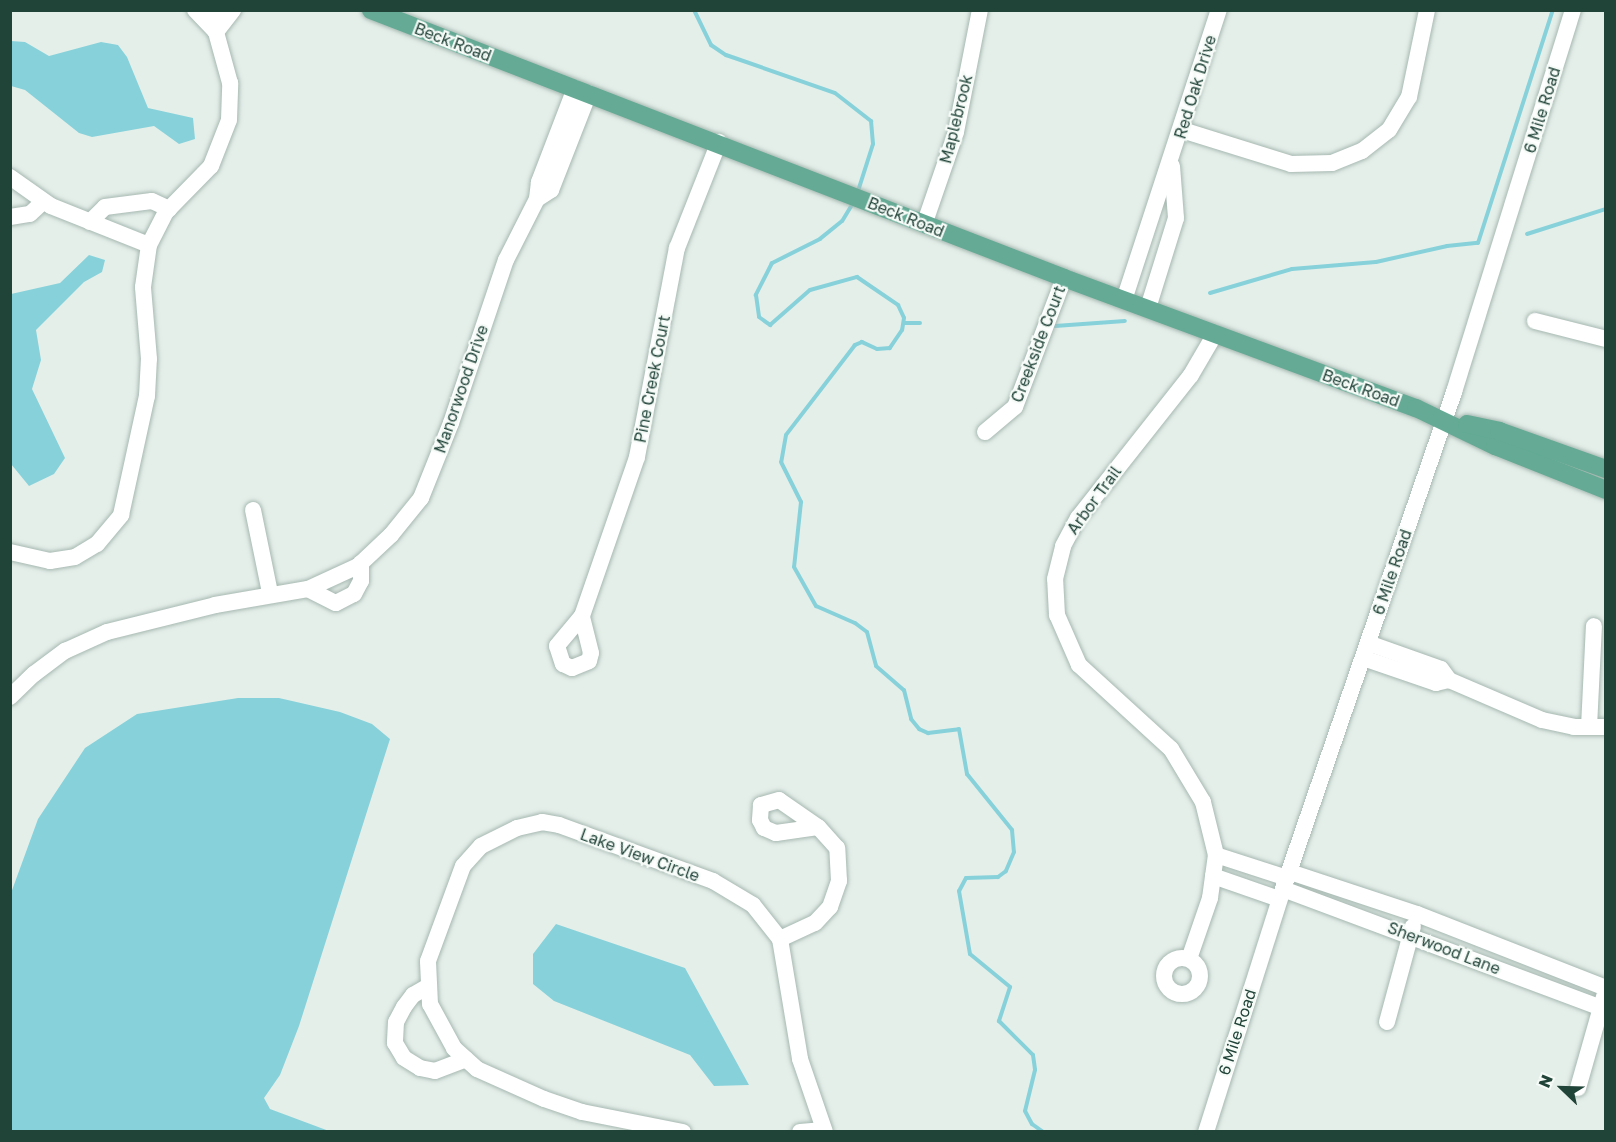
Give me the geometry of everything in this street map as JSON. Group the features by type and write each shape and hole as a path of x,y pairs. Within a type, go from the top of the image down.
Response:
{"main road":[{"name":"Beck Road","path":"371,10 719,142 924,225 1443,419 1495,446 1605,490"},
{"name":"Beck Road","path":"1443,419 1499,431 1605,469"}],"street":[{"path":"195,10 216,32"},
{"path":"10,552 50,561 75,557 97,544 121,515 147,396 149,359 143,281 149,245 169,209 211,166 227,128 230,83 216,32 215,10"},
{"path":"216,32 233,10"},
{"name":"Maplebrook","path":"924,225 956,132 980,10"},
{"name":"Red Oak Drive","path":"1124,300 1172,163 1219,10"},
{"path":"1182,130 1291,164 1321,165 1355,154 1389,130 1402,111 1427,10"},
{"name":"6 Mile Road","path":"1206,1131 1285,884 1443,419 1573,10"},
{"name":"Manorwood Drive","path":"10,697 34,674 65,651 107,632 270,593 308,589 361,563 391,535 421,498 451,423 506,260 537,199 551,190 582,90"},
{"name":"Pine Creek Court","path":"582,616 637,457 677,248 719,142"},
{"name":"Red Oak Drive","path":"1148,308 1176,218 1172,163"},
{"path":"10,177 43,202 149,245"},
{"path":"90,222 105,207 152,201 169,209"},
{"path":"10,217 30,214 43,202"},
{"name":"Creekside Court","path":"984,432 1015,407 1064,278"},
{"path":"1535,321 1605,339"},
{"name":"Arbor Trail","path":"1189,959 1213,876 1216,855 1203,802 1181,761 1157,734 1079,665 1062,634 1055,599 1058,564 1069,534 1191,375 1215,334"},
{"path":"253,510 270,593"},
{"path":"308,589 336,603 354,594 361,581 361,563"},
{"path":"1365,650 1436,683 1449,680 1542,720 1597,727 1593,626"},
{"name":"Lake View Circle","path":"466,1059 439,1027 428,987 428,961 463,866 481,846 496,837 542,822 712,881 753,905 780,939 800,1059 824,1131"},
{"path":"780,939 815,923 836,895 837,848 818,827"},
{"path":"1216,855 1285,884"},
{"path":"1213,876 1285,884"},
{"name":"Sherwood Lane","path":"1285,884 1417,914 1605,988"},
{"name":"Sherwood Lane","path":"1285,884 1410,934 1604,1004"},
{"path":"1387,1022 1417,914"},
{"path":"428,987 413,995 396,1022 395,1043 404,1058 420,1068 435,1071 466,1059 507,1084 582,1112 682,1131"},
{"path":"1578,1088 1604,1004"},
{"path":"800,1131 824,1131"}],"water":[{"path":"11,41 25,42 49,56 101,42 118,45 127,57 148,108 193,118 195,139 179,144 154,126 92,137 79,133 25,90 11,86"},
{"path":"89,255 105,260 102,272 84,282 36,330 41,360 32,389 65,458 54,474 29,486 11,464 11,294 60,283"},
{"path":"238,698 279,698 340,712 372,724 390,739 299,1026 280,1075 264,1098 270,1109 329,1131 11,1131 11,893 38,819 85,748 137,714"},
{"path":"556,924 685,968 749,1085 714,1086 690,1055 554,1001 533,984 533,954"}],"waterway":[{"path":"694,10 711,45 726,55 835,93 871,121 873,144 857,194"},
{"path":"1210,293 1292,269 1376,262 1447,246 1478,243 1553,10"},
{"path":"853,203 842,221 820,239 772,263 756,295 759,317 770,325 810,290 857,277 898,305 904,318 902,330 890,348 877,349 862,342 855,345 786,435 781,462 801,502 794,567 816,606 855,623 867,632 876,666 904,690 911,719 919,729 928,733 959,729 967,774 1012,830 1014,852 1006,871 998,877 966,878 959,891 970,954 1010,987 999,1021 1033,1055 1035,1070 1025,1111 1032,1124 1043,1132"},
{"path":"1527,234 1606,209"},
{"path":"1055,326 1125,321"},
{"path":"904,323 920,323"}]}
